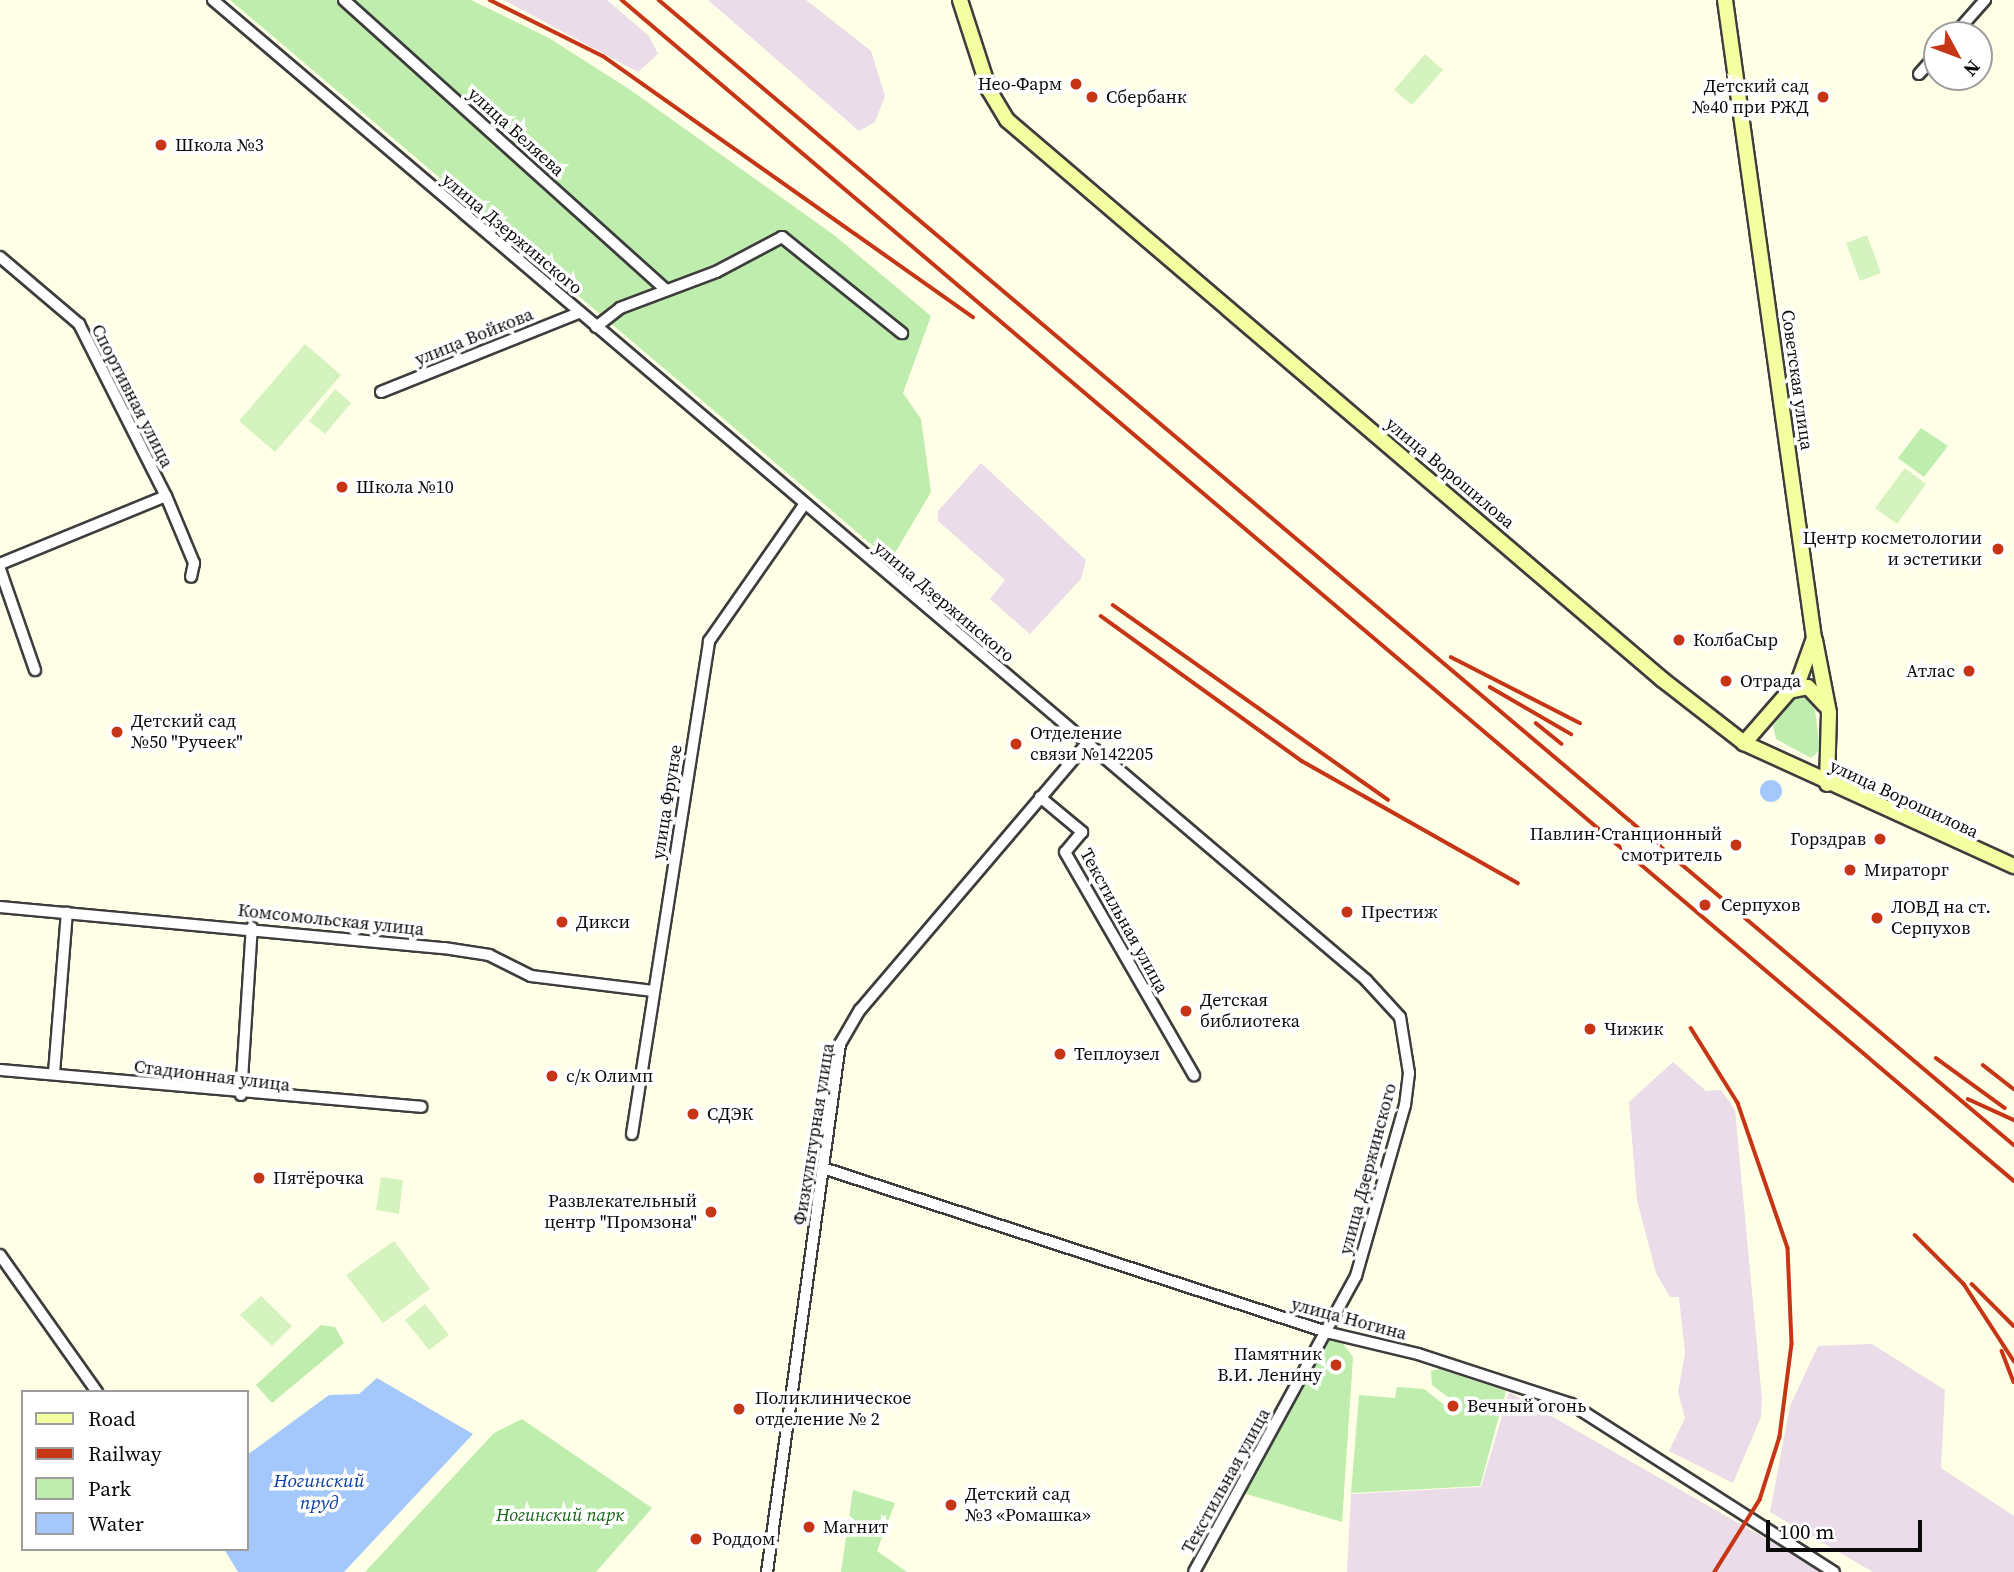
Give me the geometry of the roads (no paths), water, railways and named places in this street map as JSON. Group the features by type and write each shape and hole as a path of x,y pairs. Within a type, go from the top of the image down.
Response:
{"main road":[{"name":"улица Ворошилова","path":"960,0 989,90 1007,120 1744,743 1827,784 2014,866"},
{"name":"Советская улица","path":"1725,0 1814,638 1804,671 1744,743"},
{"path":"1814,638 1829,713 1827,784"},
{"path":"1787,692 1816,690 1829,713"}],"street":[{"name":"улица Дзержинского","path":"213,0 1366,980 1400,1017 1409,1073 1405,1104 1356,1276 1329,1333"},
{"name":"улица Беляева","path":"344,0 665,289"},
{"path":"1966,21 1984,0"},
{"path":"1919,75 1923,70"},
{"path":"596,327 620,308 787,237 902,333"},
{"name":"Спортивная улица","path":"0,257 79,324 166,496 194,562 191,577"},
{"name":"улица Войкова","path":"381,392 579,313"},
{"path":"35,670 0,567 166,496"},
{"name":"улица Фрунзе","path":"632,1134 709,642 804,505"},
{"name":"Физкультурная улица","path":"767,1572 840,1044 860,1010 1087,743"},
{"name":"Текстильная улица","path":"1040,797 1082,832 1065,852 1194,1075"},
{"name":"Комсомольская улица","path":"0,907 252,926 489,955 531,976 653,990"},
{"path":"54,1073 67,913"},
{"path":"241,1095 252,926"},
{"name":"Стадионная улица","path":"0,1070 54,1073 241,1095 421,1107"},
{"name":"улица Ногина","path":"823,1168 1329,1333 1418,1354 1571,1404 1833,1572"},
{"path":"0,1255 96,1390"},
{"name":"Текстильная улица","path":"1194,1572 1329,1333"}],"water":[{"path":"1771,780 1779,783 1782,791 1779,799 1771,802 1763,799 1760,791 1763,783"},
{"name":"Ногинский пруд","path":"377,1378 473,1434 344,1572 238,1572 225,1551 248,1551 248,1454 329,1395 359,1394"}],"railway":[{"path":"490,0 603,56 973,317"},
{"path":"622,0 2014,1181"},
{"path":"659,0 2014,1145"},
{"path":"1113,605 1388,800"},
{"path":"1101,616 1302,761 1518,883"},
{"path":"1451,657 1580,723"},
{"path":"1490,687 1571,734"},
{"path":"1536,723 1562,744"},
{"path":"1691,1028 1738,1103 1788,1248 1792,1344 1780,1437 1760,1500 1715,1572"},
{"path":"1936,1058 2005,1108"},
{"path":"1983,1065 2014,1089"},
{"path":"1968,1099 2014,1120"},
{"path":"1915,1235 1964,1284 2014,1361"},
{"path":"1972,1284 2014,1326"},
{"path":"2002,1351 2014,1382"}],"place":[{"name":"Нео-Фарм","path":"1076,84"},
{"name":"Сбербанк","path":"1092,97"},
{"name":"Детский сад №40 при РЖД","path":"1823,97"},
{"name":"Школа №3","path":"161,145"},
{"name":"Школа №10","path":"342,487"},
{"name":"Центр косметологии и эстетики","path":"1998,549"},
{"name":"КолбаСыр","path":"1679,640"},
{"name":"Атлас","path":"1969,671"},
{"name":"Отрада","path":"1726,681"},
{"name":"Детский сад №50 \"Ручеек\"","path":"117,732"},
{"name":"Отделение связи №142205","path":"1016,744"},
{"name":"Горздрав","path":"1880,839"},
{"name":"Павлин-Станционный смотритель","path":"1736,845"},
{"name":"Мираторг","path":"1850,870"},
{"name":"Серпухов","path":"1705,905"},
{"name":"Престиж","path":"1347,912"},
{"name":"ЛОВД на ст. Серпухов","path":"1877,918"},
{"name":"Дикси","path":"562,922"},
{"name":"Детская библиотека","path":"1186,1011"},
{"name":"Чижик","path":"1590,1029"},
{"name":"Теплоузел","path":"1060,1054"},
{"name":"с/к Олимп","path":"552,1076"},
{"name":"СДЭК","path":"693,1114"},
{"name":"Пятёрочка","path":"259,1178"},
{"name":"Развлекательный центр \"Промзона\"","path":"711,1212"},
{"name":"Памятник В.И. Ленину","path":"1336,1365"},
{"name":"Вечный огонь","path":"1453,1406"},
{"name":"Поликлиническое отделение № 2","path":"739,1409"},
{"name":"Детский сад №3 «Ромашка»","path":"951,1505"},
{"name":"Магнит","path":"809,1527"},
{"name":"Роддом","path":"696,1539"}],"park label":[{"name":"Ногинский парк","path":"560,1515"}]}
